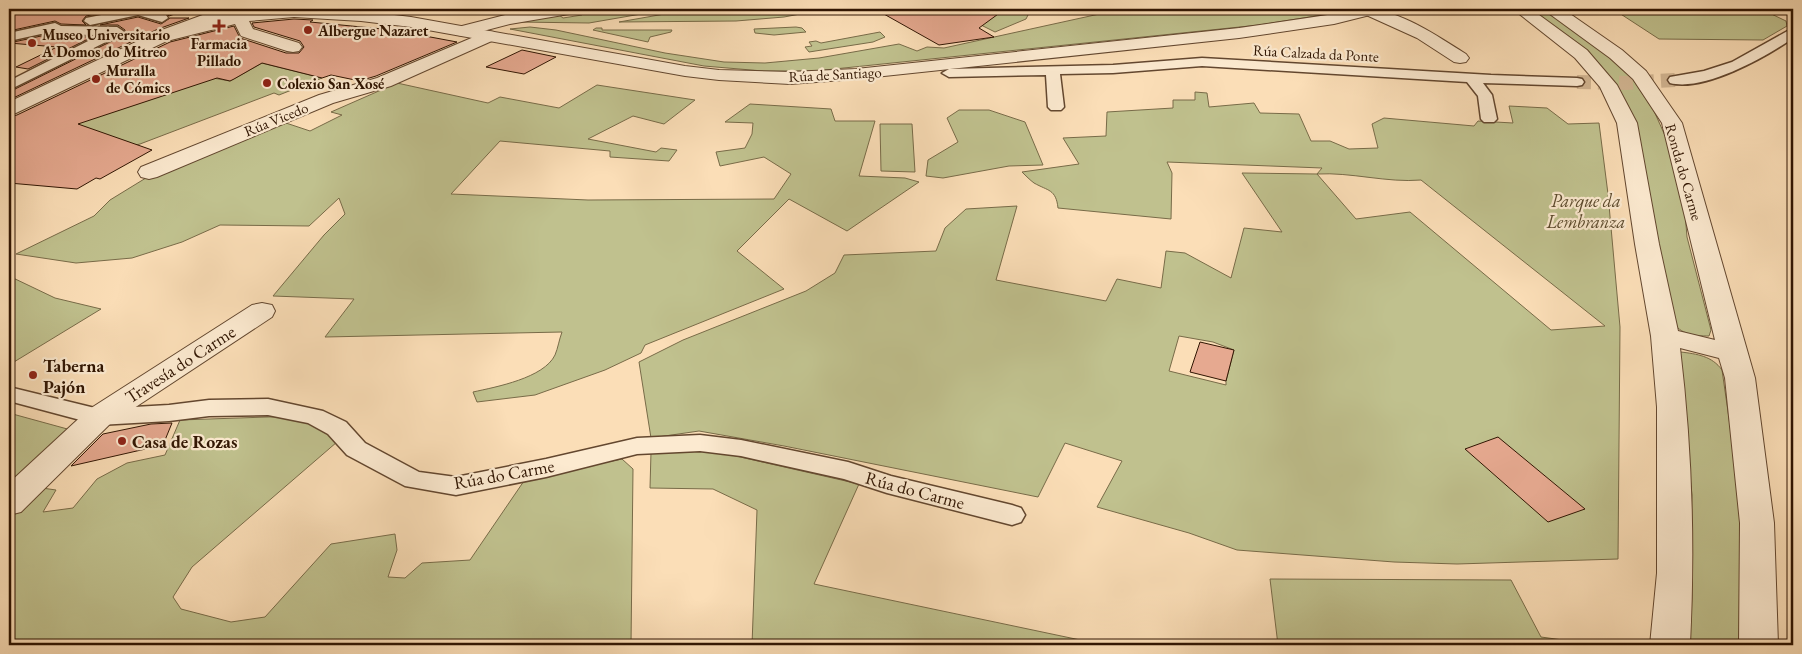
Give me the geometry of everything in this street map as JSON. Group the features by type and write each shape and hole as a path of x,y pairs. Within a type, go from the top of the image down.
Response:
{"street":[{"name":"Rúa de Santiago","path":"275,9 386,18 686,71 753,77 822,77 1024,57 1272,29 1334,19 1373,10"},
{"path":"462,32 503,20 569,9"},
{"path":"1520,9 1581,54 1608,85 1623,114 1633,153 1647,244 1665,336 1672,407 1675,573 1670,645"},
{"name":"Ronda do Carme","path":"1553,9 1616,54 1640,75 1672,122 1740,378 1757,523 1759,645"},
{"path":"11,38 41,30 143,10 187,26"},
{"name":"Rúa de Santiago","path":"157,39 236,13 296,10"},
{"path":"1373,10 1415,30 1460,58"},
{"path":"9,109 187,26 236,13 247,32 293,47"},
{"path":"9,86 117,31 41,30"},
{"path":"1674,80 1712,74 1737,65 1793,32"},
{"name":"Rúa Vicedo","path":"149,172 326,99 384,82 488,36"},
{"name":"Rúa Calzada da Ponte","path":"1024,57 1036,64 1053,69"},
{"name":"Rúa Calzada da Ponte","path":"948,73 1113,69 1202,62 1471,78 1577,82"},
{"path":"1053,69 1056,107"},
{"path":"1471,78 1485,96 1489,119"},
{"name":"Travesía do Carme","path":"9,503 98,417 262,311"},
{"path":"1665,336 1732,353"},
{"name":"Rúa do Carme","path":"9,394 98,417 169,413 209,408 268,407 315,417 337,428 356,449 414,480 456,486 546,468 637,446 700,444 733,447 848,471 887,484 1012,515"}],"green space":[{"path":"594,9 670,9 589,23 518,22 559,15 563,18 582,15 580,11"},
{"path":"693,9 827,9 784,17 736,21 619,22"},
{"path":"1012,9 1028,15 1026,19 995,32 965,17"},
{"path":"1108,9 1332,9 1341,12 1259,25 815,71 763,71 704,66 510,29 530,27 556,30 665,53 724,62 765,63 819,58 899,44 917,51 927,47 944,48 1113,11"},
{"path":"1526,9 1545,9 1597,45 1630,75 1654,111 1667,140 1684,201 1687,237 1711,330 1709,336 1688,334 1679,329 1672,321 1642,159 1588,55"},
{"path":"1613,9 1761,9 1786,21 1787,26 1763,40 1659,39"},
{"path":"602,28 602,30 672,30 671,32 650,37 648,42 593,30"},
{"path":"802,28 806,32 774,35 755,33 754,29"},
{"path":"880,32 885,37 873,42 809,52 805,47 812,46 809,42 816,41 821,43"},
{"path":"262,63 322,78 279,95 274,93 140,144 111,151 9,148 9,145 48,125 207,77 230,81"},
{"path":"397,83 488,103 500,97 559,108 597,85 695,100 664,124 633,116 588,139 656,152 661,148 677,150 669,161 610,157 610,151 500,141 451,194 588,200 774,199 791,174 764,157 720,166 716,152 745,148 752,134 753,123 725,122 750,104 831,109 835,121 875,121 859,176 905,178 919,182 847,231 789,199 737,251 784,289 645,345 641,353 605,370 535,395 477,402 473,392 518,380 541,370 555,355 562,332 325,337 354,299 273,296 324,235 345,214 339,198 309,226 220,225 182,242 132,258 76,263 16,254 94,216 110,200 154,173 280,121 310,131 342,115 331,112"},
{"name":"Parque da Lembranza","path":"1195,92 1207,93 1209,107 1254,103 1260,113 1299,114 1311,141 1330,141 1349,149 1378,148 1372,124 1384,118 1474,126 1478,121 1513,123 1509,106 1547,108 1568,124 1599,123 1608,194 1620,327 1618,559 1457,564 1394,562 1237,550 1189,533 1097,507 1122,461 1065,443 1038,497 784,446 699,431 651,438 639,362 683,340 806,291 835,273 844,255 936,251 945,228 966,209 1017,206 996,280 1106,301 1117,279 1161,288 1166,251 1185,253 1231,278 1244,228 1282,232 1242,173 1317,174 1322,168 1167,162 1172,173 1171,219 1058,208 1053,194 1034,183 1022,172 1079,164 1063,138 1106,136 1107,112 1173,108 1173,100 1195,100","holes":["1317,174 1408,181 1421,180 1605,326 1551,330 1410,212 1356,219","1179,336 1213,342 1234,350 1226,385 1169,371"]},
{"path":"959,110 989,110 1025,122 1043,165 1009,166 943,178 926,176 928,160 958,142 947,118"},
{"path":"880,124 912,124 915,172 881,171"},
{"path":"9,276 55,298 101,309 9,365"},
{"path":"1681,352 1709,359 1722,370 1735,460 1745,578 1743,645 1687,645 1692,495 1677,358"},
{"path":"9,413 71,430 75,439 9,496"},
{"path":"297,416 326,430 337,442 192,567 173,597 181,609 231,622 265,617 331,544 395,534 397,550 388,577 405,578 422,563 470,560 526,478 622,459 633,469 631,645 9,645 9,511 35,487 56,490 43,512 73,508 97,479 127,463 165,455 180,420"},
{"path":"714,451 859,484 814,584 1104,645 752,645 757,510 713,489 650,488 651,452"},
{"path":"1270,579 1511,580 1541,637 1599,645 1278,645"}],"building":[{"path":"9,9 123,9 86,16 82,21 86,25 61,24 55,21 9,31"},
{"path":"154,9 182,9 183,11 169,16"},
{"path":"875,9 1005,9 979,28 994,37 939,45"},
{"path":"138,17 161,24 170,18 189,18 158,29 9,100 9,92 124,35 125,30 118,25 100,25"},
{"path":"294,19 393,30 457,42 376,76 356,82 355,80 331,75 322,78 262,63 230,81 217,78 78,124 152,150 100,179 96,178 77,189 9,183 9,117 17,115 170,42 234,26 240,38 286,53 299,53 304,47 300,41 254,27 252,23"},
{"path":"41,36 92,37 28,69 16,67 57,47 9,43"},
{"path":"522,50 556,57 524,74 486,67"},
{"path":"1200,342 1234,350 1226,381 1190,372"},
{"name":"Casa de Rozas","path":"172,423 163,445 71,466 103,434 151,424"},
{"path":"1498,437 1585,509 1548,522 1465,449"}],"tunnel":[{"path":"1577,82 1626,83 1675,80"}],"place":[{"name":"Farmacia Pillado","path":"219,26"},
{"name":"Albergue Nazaret","path":"308,30"},
{"name":"Museo Universitario A Domos do Mitreo","path":"32,43"},
{"name":"Muralla de Cómics","path":"96,79"},
{"name":"Colexio San Xosé","path":"267,83"},
{"name":"Taberna Pajón","path":"33,375"},
{"name":"Casa de Rozas","path":"122,441"}]}
